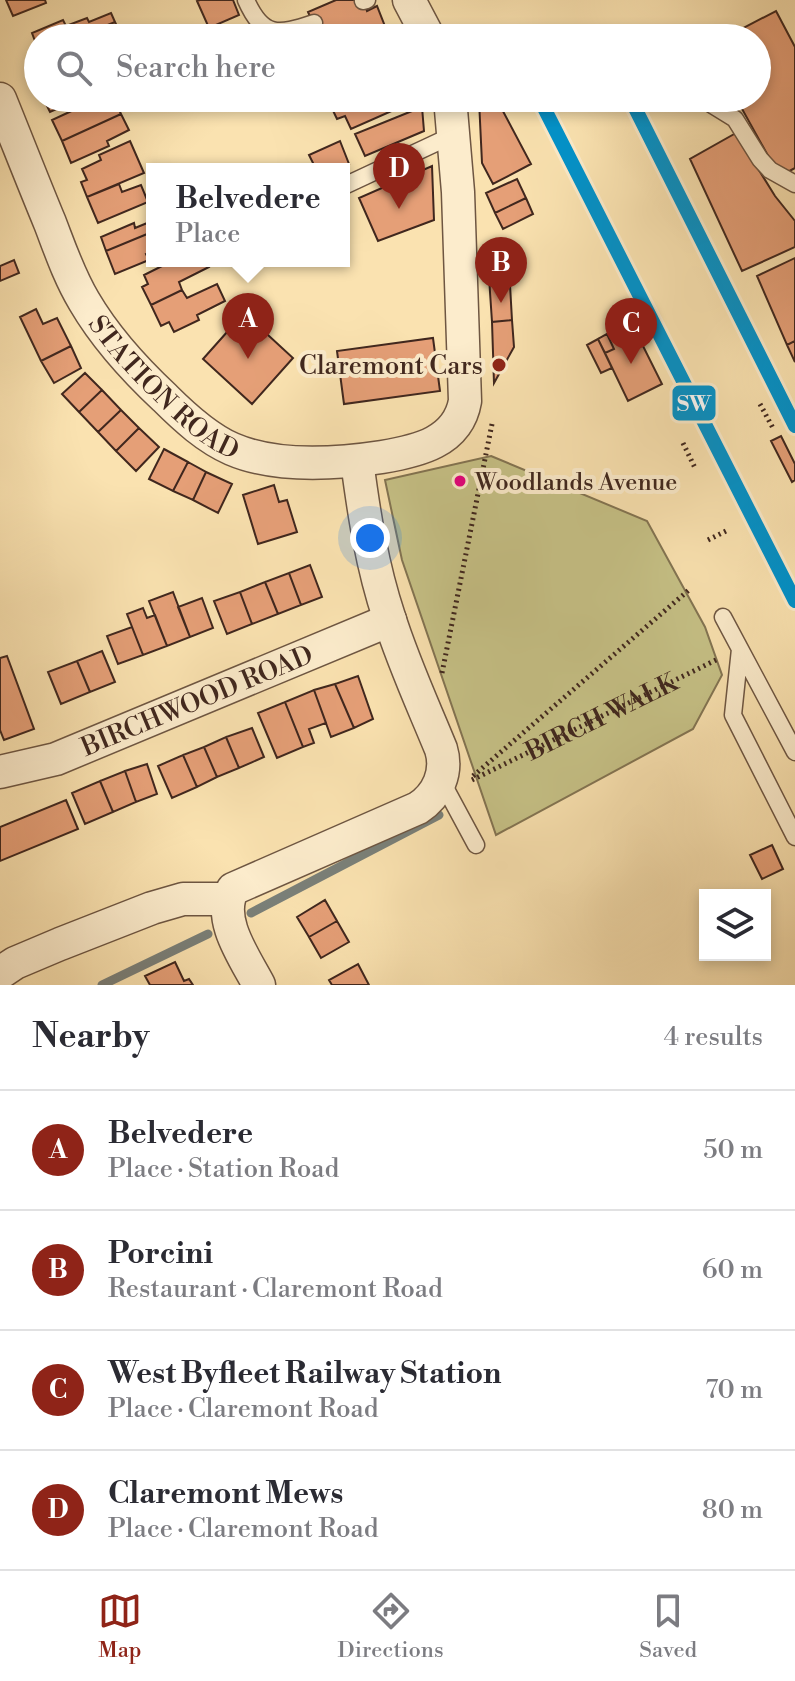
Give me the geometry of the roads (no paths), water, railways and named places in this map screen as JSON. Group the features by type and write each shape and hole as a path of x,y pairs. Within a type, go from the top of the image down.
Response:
{"street":[{"path":"409,0 422,24"},
{"name":"STATION ROAD","path":"0,99 75,284 97,322 158,392 199,428 233,450 283,461 357,461 405,453 439,441 452,431 477,420 465,401 458,192 453,135"},
{"path":"451,112 453,135"},
{"path":"259,985 230,924 228,899 233,889 418,808 452,781 443,766 441,749 390,620 372,553 357,461"},
{"name":"BIRCHWOOD ROAD","path":"0,772 56,759 390,620"},
{"path":"0,973 15,963 152,908 183,899 228,899"}],"lane":[{"path":"246,0 260,24"},
{"path":"724,112 735,119 770,170 795,184"},
{"path":"350,183 453,135"},
{"path":"723,617 795,752"},
{"path":"740,649 733,715 795,837"},
{"path":"452,781 476,845"}],"waterway":[{"path":"251,913 439,815"},
{"path":"102,985 208,934"}],"place":[{"name":"Claremont Mews","path":"399,209"},
{"name":"Porcini","path":"501,303"},
{"name":"Belvedere","path":"248,359"},
{"name":"West Byfleet Railway Station","path":"631,364"},
{"name":"Claremont Cars","path":"499,365"},
{"name":"Woodlands Avenue","path":"460,481"}]}
